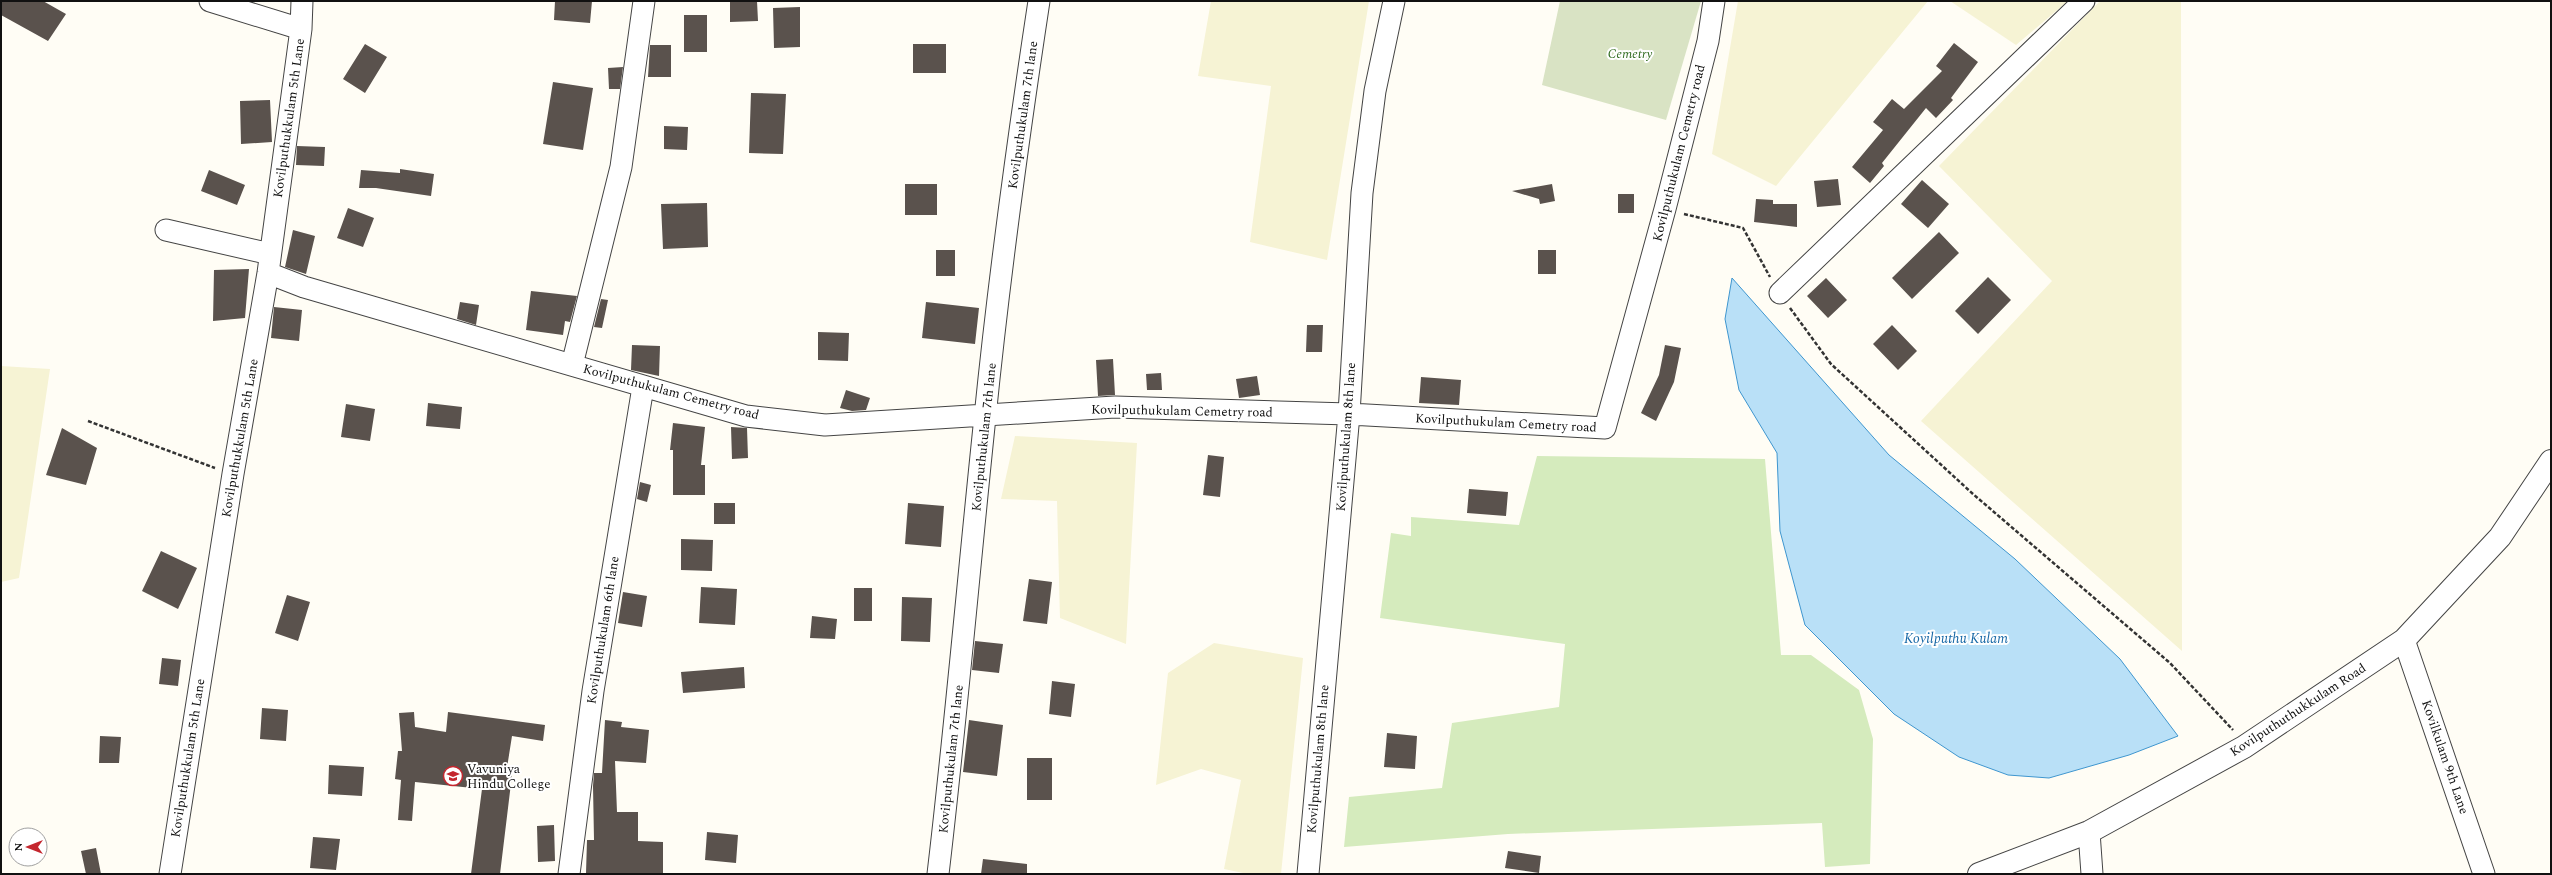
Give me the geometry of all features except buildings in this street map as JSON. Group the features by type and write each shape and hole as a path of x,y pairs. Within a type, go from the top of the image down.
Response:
{"street":[{"path":"210,1 301,29"},
{"name":"Kovilputhukkulam 5th Lane","path":"170,874 233,474 269,263 301,29 302,1"},
{"path":"572,365 621,167 644,1"},
{"name":"Kovilputhukulam 7th lane","path":"938,874 958,703 985,416 1023,106 1038,1"},
{"name":"Kovilputhukulam 8th lane","path":"1308,874 1349,414 1362,193 1375,91 1394,1"},
{"name":"Kovilputhukulam Cemetry road","path":"166,230 269,263 312,290 746,416 825,425 1115,407 1349,414 1605,428 1665,209 1708,41 1714,1"},
{"path":"1780,293 2084,1"},
{"name":"Kovilputhukulam 6th lane","path":"569,874 592,691 643,387"},
{"name":"Kovilputhuthukkulam Road","path":"1979,874 2089,832 2244,747 2404,640 2500,537 2551,461"},
{"name":"Kovilkulam 9th Lane","path":"2404,640 2484,874"},
{"path":"2089,832 2092,874"}],"path":[{"path":"1665,209 1742,228 1780,293 1831,364 1973,494 2170,663 2229,725 2244,747"},
{"path":"88,421 233,474"}],"shaded area":[{"path":"1211,1 1369,1 1327,260 1250,242 1271,86 1198,76"},
{"path":"1738,1 1928,1 1776,186 1712,154"},
{"path":"1950,1 2068,1 2016,45"},
{"path":"2100,1 2181,1 2182,651 1921,421 2052,281 1939,166"},
{"path":"1,366 50,369 19,578 1,582"},
{"path":"1015,436 1137,443 1126,644 1060,618 1057,501 1001,499"},
{"path":"1214,643 1303,658 1281,874 1248,874 1224,869 1241,780 1201,769 1156,785 1168,673"}],"green space":[{"name":"Cemetry","path":"1560,1 1701,1 1666,120 1542,85"},
{"path":"1537,456 1765,459 1781,655 1811,655 1859,690 1873,739 1870,864 1825,867 1822,823 1508,834 1344,847 1349,797 1442,788 1452,723 1559,707 1565,644 1380,618 1391,533 1411,536 1411,517 1519,525"}],"water":[{"name":"Koyilputhu Kulam","path":"1732,278 1889,455 2015,559 2120,659 2178,736 2129,755 2049,778 2008,775 1959,757 1894,714 1805,625 1780,531 1777,453 1739,390 1725,319"}],"place":[{"name":"Vavuniya Hindu College","path":"453,776"}]}
